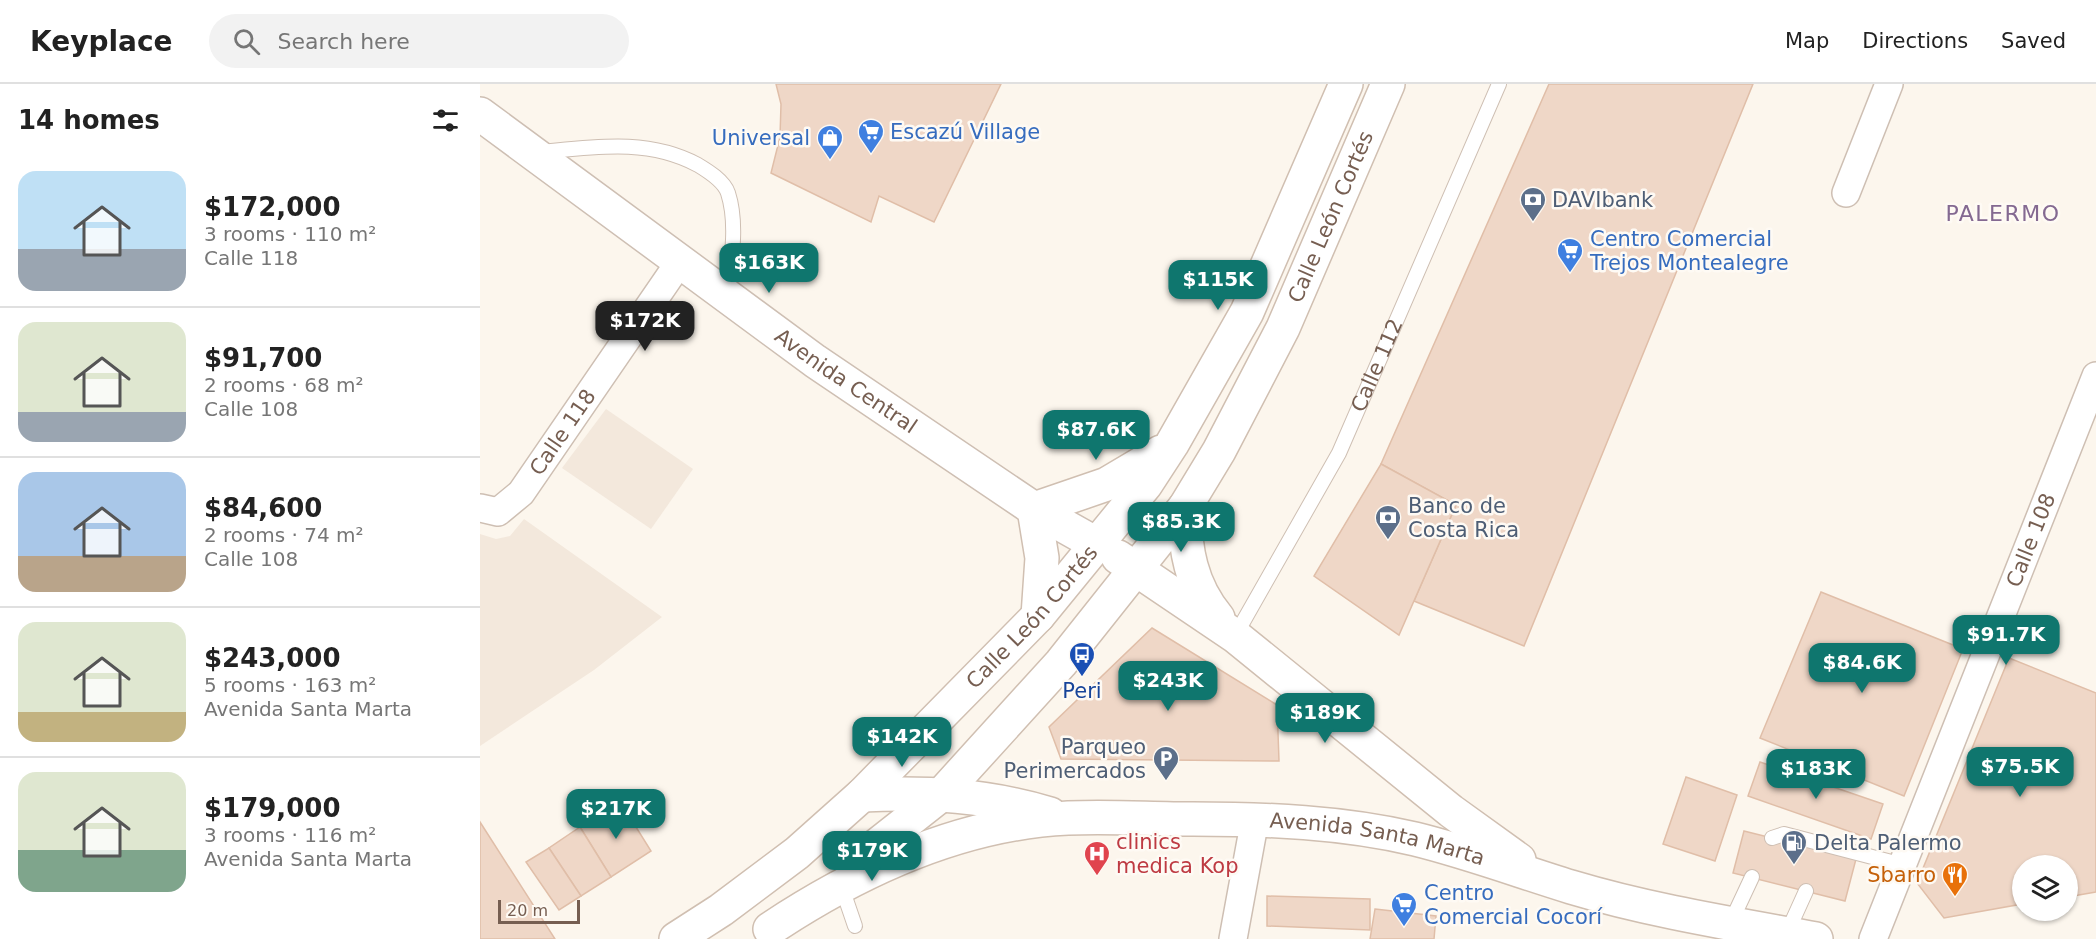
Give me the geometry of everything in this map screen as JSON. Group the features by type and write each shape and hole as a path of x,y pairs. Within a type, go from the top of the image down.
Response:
{"main road":[{"name":"Calle León Cortés","path":"676,939 797,853 862,795 1038,616 1146,484 1172,444 1247,312 1346,84"},
{"name":"Calle León Cortés","path":"774,930 942,794 1061,663 1185,507 1219,451 1283,328 1388,84"},
{"name":"Avenida Central","path":"480,114 536,152 814,361 1035,509 1137,568"},
{"path":"1038,616 1042,558 1035,509 1107,484 1172,444"},
{"path":"1185,507 1184,535 1188,561 1202,594 1231,633"},
{"name":"Avenida Santa Marta","path":"1137,568 1231,633 1451,811 1542,877"},
{"name":"Avenida Santa Marta","path":"862,795 942,794 1025,806 1066,818"},
{"name":"Avenida Santa Marta","path":"774,930 841,885 887,862 945,841 1005,826 1066,818 1255,819 1335,826 1413,838 1676,914 1801,936"}],"street":[{"path":"1846,193 1889,84"},
{"name":"Calle 118","path":"489,510 521,493 681,260"},
{"name":"Calle 108","path":"1874,939 2096,376"},
{"path":"1233,939 1255,819"}],"lane":[{"name":"Calle 112","path":"1231,633 1339,453 1499,84"},
{"path":"536,152 612,145 641,147 667,150 709,171 727,190 732,212 728,296"},
{"path":"1772,838 1784,834 1828,849 1903,864"},
{"path":"1730,924 1752,877"},
{"path":"841,885 855,926"},
{"path":"1801,936 1806,891"}],"shaded area":[{"path":"606,409 693,469 651,529 562,468"},
{"path":"524,519 662,617 594,670 480,746 480,534 496,539 510,536"}],"building":[{"name":"Escazú Village","path":"776,84 1001,84 934,222 879,196 871,222 771,173 780,137 781,104"},
{"name":"Centro Comercial Trejos Montealegre","path":"1549,84 1753,84 1524,646 1414,601 1456,505 1381,464"},
{"name":"Banco de Costa Rica","path":"1381,464 1456,505 1399,635 1314,576"},
{"path":"1821,592 1963,649 1904,796 1760,738"},
{"path":"1152,628 1277,705 1279,761 1061,759 1049,727"},
{"path":"2009,658 2096,693 2096,892 2078,895 2078,855 2012,855 2012,906 1944,918 1917,883"},
{"path":"1760,762 1883,804 1871,839 1748,796"},
{"path":"1686,777 1737,795 1715,861 1663,844"},
{"path":"621,803 651,851 611,877 580,827"},
{"path":"480,822 555,939 480,939"},
{"path":"580,827 611,877 581,896 549,848"},
{"name":"Delta Palermo","path":"1744,831 1856,859 1845,901 1733,873"},
{"path":"549,848 581,896 559,910 526,862"},
{"path":"1267,896 1370,899 1370,930 1267,926"},
{"name":"Centro Comercial Cocorí","path":"1375,909 1436,916 1434,939 1370,939"}],"place":[{"name":"Escazú Village","path":"871,155"},
{"name":"Universal","path":"830,161"},
{"name":"DAVIbank","path":"1533,223"},
{"name":"Centro Comercial Trejos Montealegre","path":"1570,274"},
{"name":"Banco de Costa Rica","path":"1388,541"},
{"name":"Peri","path":"1082,678"},
{"name":"Parqueo Perimercados","path":"1166,782"},
{"name":"Delta Palermo","path":"1794,866"},
{"name":"clinics medica Kop","path":"1097,877"},
{"name":"Sbarro","path":"1955,898"},
{"name":"Centro Comercial Cocorí","path":"1404,928"}],"district":[{"name":"PALERMO","path":"2003,213"}]}
